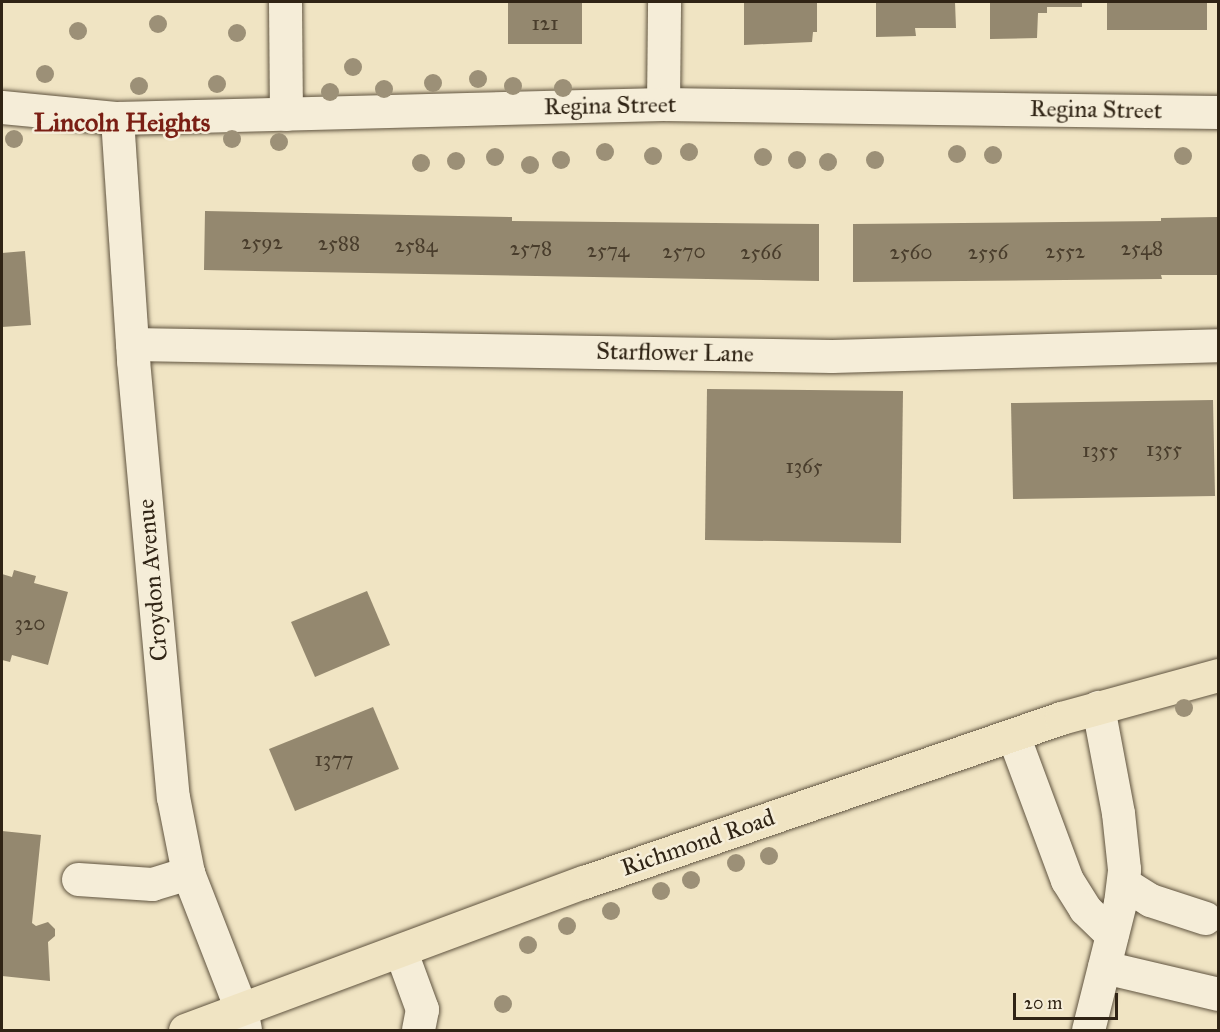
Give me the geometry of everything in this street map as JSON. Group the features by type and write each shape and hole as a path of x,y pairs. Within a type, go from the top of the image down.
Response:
{"main road":[{"name":"Richmond Road","path":"184,1030 243,1020 401,952 584,882 1098,707 1218,675"}],"street":[{"path":"285,2 286,114"},
{"path":"663,104 664,2"},
{"name":"Regina Street","path":"2,107 117,118 663,104 1218,112"},
{"name":"Croydon Avenue","path":"117,118 132,344 173,797 188,873 243,1020"},
{"name":"Starflower Lane","path":"132,344 832,356 1218,345"},
{"path":"1088,1030 1123,883 1119,813 1098,707"},
{"path":"1013,735 1067,880 1085,909 1112,935"},
{"path":"78,879 152,884 188,873"},
{"path":"1123,883 1150,900 1205,918"},
{"path":"401,952 422,1009 418,1030"},
{"path":"1104,967 1218,994"}],"building":[{"path":"508,2 582,2 582,44 508,44"},
{"path":"744,2 817,2 817,32 813,32 812,42 744,45"},
{"path":"876,2 955,2 956,28 915,28 916,36 876,37"},
{"path":"990,2 1082,2 1082,7 1047,7 1047,13 1038,13 1037,38 990,39"},
{"path":"1107,2 1207,2 1207,30 1107,30"},
{"path":"205,211 512,217 512,221 819,224 819,281 204,270"},
{"path":"1218,217 1218,275 1161,275 1162,279 853,282 853,224 1161,221 1161,218"},
{"path":"25,251 31,325 2,327 2,253"},
{"path":"707,389 903,391 901,543 705,540"},
{"path":"1213,400 1215,496 1013,499 1011,403"},
{"path":"14,570 36,576 34,583 68,592 48,665 12,655 10,662 2,660 2,574 12,577"},
{"path":"367,591 390,645 315,677 291,622"},
{"path":"373,707 399,769 295,811 269,749"},
{"path":"2,831 41,835 32,923 36,926 48,922 55,929 55,936 48,942 50,981 2,976"}],"district":[{"name":"Lincoln Heights","path":"122,123"}]}
